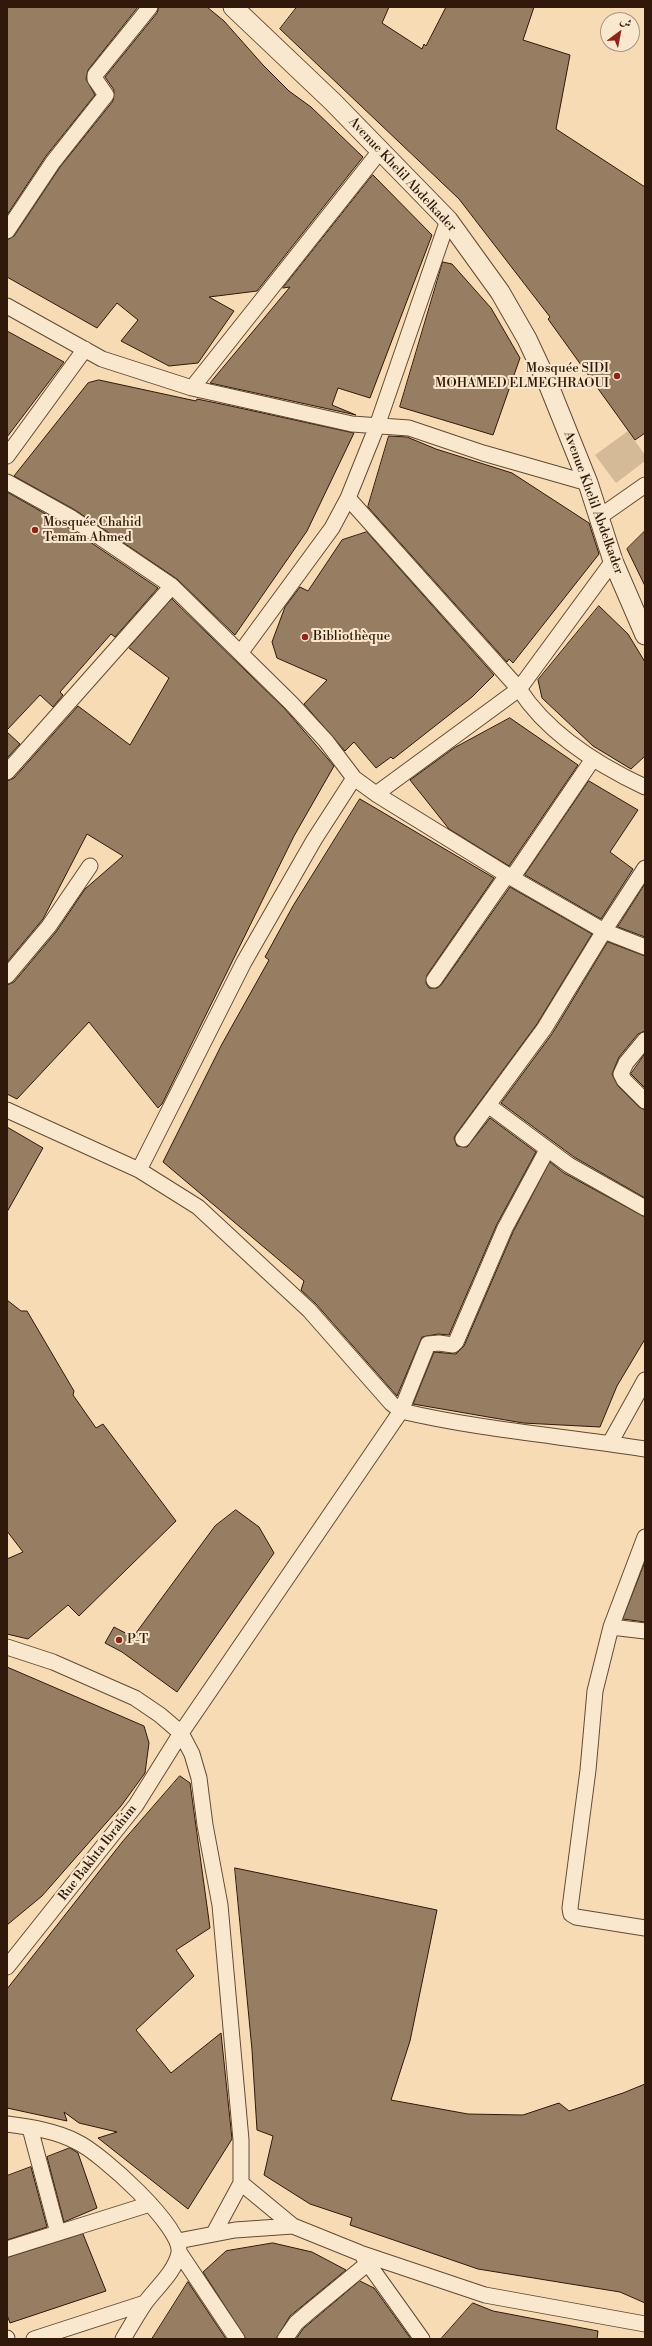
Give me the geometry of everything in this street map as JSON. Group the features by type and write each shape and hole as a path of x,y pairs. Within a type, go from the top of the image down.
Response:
{"street":[{"path":"7,231 54,162 106,95 94,79 95,75 150,7"},
{"name":"Avenue Khelil Abdelkader","path":"233,7 333,102 448,220 500,292 527,339 588,483 612,561 645,635"},
{"path":"192,388 380,151"},
{"path":"241,652 332,528 348,498 377,426 448,220"},
{"path":"7,306 85,348 102,359 192,388 324,419 352,424 409,428 483,453 588,483"},
{"path":"7,456 85,348"},
{"path":"7,482 70,517 172,586 241,652 326,741 354,778 376,794 510,877 604,931 645,947"},
{"path":"598,518 645,485"},
{"path":"348,498 458,622 507,674 527,702 548,723 593,759 645,787"},
{"path":"376,794 519,689 612,561"},
{"path":"7,772 172,586"},
{"path":"434,980 510,877 593,759"},
{"path":"139,1170 244,962 314,840 354,778"},
{"path":"7,976 54,919 90,866"},
{"path":"463,1138 544,1029 604,931 645,868"},
{"path":"645,1040 626,1064 621,1074 624,1080 645,1101"},
{"path":"488,1105 547,1150 645,1208"},
{"path":"7,1110 139,1170 198,1207 309,1310 391,1403 401,1411 438,1420 508,1431 610,1443 645,1449"},
{"name":"Rue Bakhta Ibrahim","path":"7,1967 136,1805 181,1733 401,1411 423,1352 428,1344 439,1342 453,1345 456,1342 505,1228 547,1150"},
{"path":"610,1443 645,1380"},
{"path":"645,1537 611,1627 595,1691 588,1770 570,1908 571,1914 576,1918 645,1928"},
{"path":"611,1627 645,1632"},
{"path":"7,1647 53,1662 130,1695 160,1715 181,1733 192,1754 199,1778 205,1825 220,1905 239,2096 241,2183 214,2233"},
{"path":"7,2124 30,2128 78,2142 120,2176 150,2204 164,2220 178,2247 236,2339"},
{"path":"30,2128 58,2233"},
{"path":"241,2183 292,2226 364,2258 485,2295 645,2324"},
{"path":"7,2249 150,2204"},
{"path":"178,2247 214,2233 254,2228 292,2226"},
{"path":"123,2339 145,2303 172,2268 178,2247"},
{"path":"285,2339 305,2315 364,2258"},
{"path":"364,2258 422,2339"},
{"path":"34,2339 145,2303"}],"shaded area":[{"path":"628,431 645,455 645,461 616,483 595,455"}],"building":[{"path":"7,7 138,7 88,70 86,79 95,95 46,156 7,215"},
{"path":"159,7 207,7 224,21 263,65 289,91 311,107 363,157 257,291 209,297 234,311 198,363 169,366 121,341 138,320 117,303 97,328 7,277 7,240 14,236 60,167 113,101 114,90 105,77 157,13"},
{"path":"297,7 389,7 382,23 422,49 424,44 426,46 446,7 534,7 523,40 570,55 556,129 645,187 645,433 635,440 548,319 550,317 459,199 280,29"},
{"path":"373,175 432,235 370,398 338,388 332,405 356,415 210,383 290,287 283,288"},
{"path":"443,262 452,264 491,308 520,358 493,435 400,407"},
{"path":"7,331 64,362 7,437"},
{"path":"99,380 196,401 197,399 226,405 354,433 307,531 235,635 177,579 75,510 14,476 88,383"},
{"path":"389,436 407,437 436,449 512,473 589,523 599,554 513,663 509,659 507,662 368,507"},
{"path":"7,492 65,525 158,588 115,637 111,634 60,692 63,695 53,707 40,695 7,730"},
{"path":"645,531 645,586 627,549"},
{"path":"367,532 494,675 472,697 393,759 391,757 376,768 354,742 345,751 304,704 327,680 277,658 272,642 285,607 300,587 308,591 342,540"},
{"path":"172,599 285,709 334,766 294,836 162,1104 158,1108 89,1022 17,1099 7,1094 7,985 14,982 56,932 85,889 123,856 87,834 43,919 7,962 7,781 14,778 78,706 130,745 169,678 129,648"},
{"path":"599,606 628,634 645,662 645,756 631,769 593,746 542,698 538,680"},
{"path":"510,718 578,765 509,866 449,829 410,780 454,748"},
{"path":"7,732 20,744 7,758"},
{"path":"589,781 638,810 610,852 633,869 601,919 525,875"},
{"path":"360,799 494,878 427,975 426,983 429,988 437,988 441,985 510,887 592,934 537,1024 454,1138 457,1146 467,1147 490,1118 536,1152 497,1224 449,1335 438,1334 422,1337 397,1396 316,1304 301,1290 304,1281 163,1162 222,1044 269,960 265,957 293,906"},
{"path":"645,884 645,937 618,927"},
{"path":"608,942 645,956 645,1031 638,1034 619,1057 612,1074 618,1086 639,1107 645,1110 645,1198 574,1157 501,1103 552,1034"},
{"path":"645,1054 645,1088 631,1074"},
{"path":"7,1127 43,1148 7,1212"},
{"path":"550,1162 564,1173 645,1217 645,1339 617,1386 600,1427 523,1423 413,1404 434,1352 456,1354 464,1346 513,1232"},
{"path":"7,1300 21,1311 27,1311 74,1391 73,1395 96,1428 103,1424 176,1521 79,1616 68,1605 28,1639 7,1634 7,1559 23,1552 7,1531"},
{"path":"236,1510 259,1527 274,1553 177,1692 122,1652 105,1643 114,1627 133,1637 215,1526"},
{"path":"645,1562 645,1622 623,1619"},
{"path":"7,1667 144,1726 149,1743 145,1773 121,1806 42,1896 7,1925"},
{"path":"180,1776 190,1783 210,1928 176,1950 194,1976 136,2030 171,2073 221,2033 232,2139 188,2209 98,2138 117,2132 79,2123 64,2112 67,2121 7,2108 7,1989 123,1841"},
{"path":"235,1868 437,1910 410,2041 391,2100 468,2114 523,2115 559,2103 569,2111 645,2084 645,2303 620,2292 478,2269 350,2225 352,2218 310,2204 264,2175 273,2136 257,2130 252,2050"},
{"path":"70,2148 78,2153 97,2208 64,2222 47,2157"},
{"path":"31,2167 47,2227 7,2240 7,2176"},
{"path":"83,2234 106,2291 10,2323 7,2315 7,2258"},
{"path":"273,2243 312,2252 346,2270 290,2316 276,2339 246,2339 203,2272 226,2251"},
{"path":"360,2281 374,2288 411,2339 296,2339 303,2329"},
{"path":"188,2282 226,2339 152,2339"},
{"path":"473,2303 493,2311 598,2331 597,2339 441,2339"}],"place":[{"name":"Mosquée SIDI MOHAMED ELMEGHRAOUI","path":"617,376"},
{"name":"Mosquée Chahid Temam Ahmed","path":"35,530"},
{"name":"Bibliothèque","path":"305,637"},
{"name":"P-T","path":"119,1640"}]}
